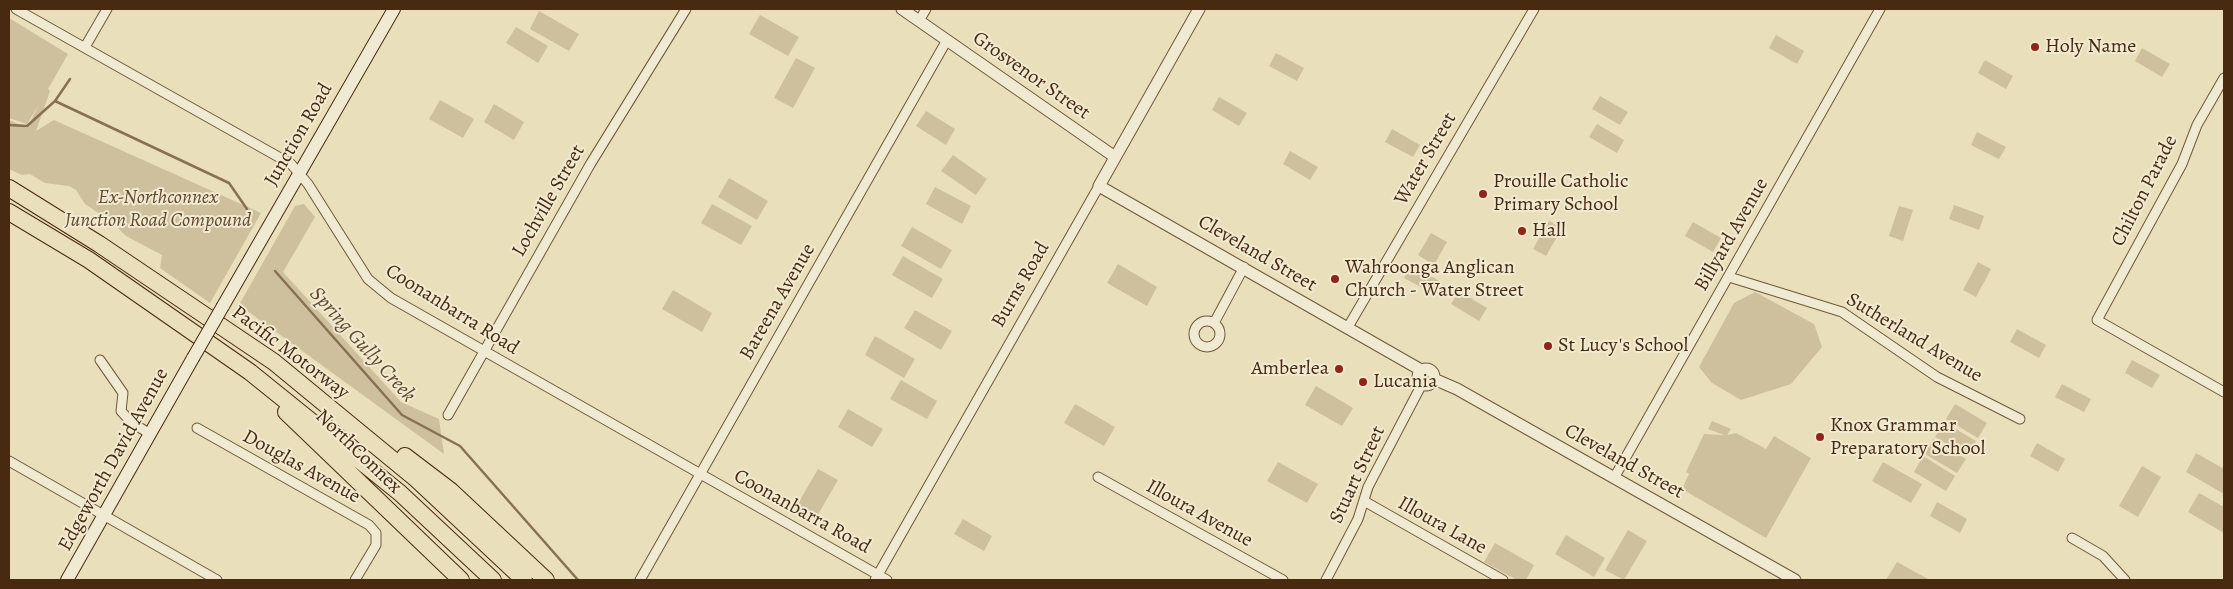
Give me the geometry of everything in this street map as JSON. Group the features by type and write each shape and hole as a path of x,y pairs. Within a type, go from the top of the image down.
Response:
{"highway":[{"name":"Pacific Motorway","path":"9,188 99,244 274,362 415,478 524,580"},
{"name":"Pacific Motorway","path":"9,212 96,265 250,372 400,493 493,580"},
{"name":"NorthConnex","path":"226,356 461,580"},
{"name":"NorthConnex","path":"329,407 408,458 451,491 546,580"}],"main road":[{"name":"Junction Road","path":"193,358 394,9"},
{"name":"Edgeworth David Avenue","path":"67,580 193,358"}],"street":[{"name":"Coonanbarra Road","path":"16,9 284,160 299,173 361,268 378,289 483,352 876,578 887,580"},
{"path":"85,47 107,9"},
{"name":"Lochville Street","path":"448,415 590,163 686,9"},
{"name":"Grosvenor Street","path":"902,9 1115,157"},
{"path":"919,21 926,9"},
{"name":"Burns Road","path":"876,578 1199,9"},
{"name":"Water Street","path":"1348,327 1534,9"},
{"name":"Billyard Avenue","path":"1614,478 1880,9"},
{"name":"Bareena Avenue","path":"640,580 947,40"},
{"name":"Chilton Parade","path":"2224,78 2198,125 2182,164 2097,320 2224,392"},
{"name":"Cleveland Street","path":"1099,186 1244,267 1421,370"},
{"path":"1214,322 1244,267"},
{"name":"Sutherland Avenue","path":"1729,277 1842,312 1937,377 2020,419"},
{"path":"100,360 123,393 121,411 131,422 150,434"},
{"path":"1421,370 1431,370 1434,379 1431,384 1422,384 1418,376 1421,370"},
{"name":"Cleveland Street","path":"1434,379 1457,389 1795,580"},
{"name":"Stuart Street","path":"1326,580 1358,519 1368,487 1422,384"},
{"name":"Douglas Avenue","path":"197,428 369,525 376,533 376,544 355,580"},
{"path":"9,461 217,580"},
{"name":"Illoura Avenue","path":"1098,477 1283,580"},
{"name":"Illoura Lane","path":"1364,502 1503,580"},
{"path":"2072,538 2103,556 2125,580"}],"green space":[{"path":"539,11 579,34 569,51 530,29"},
{"path":"760,15 799,37 788,56 749,34"},
{"name":"Ex-Northconnex Junction Road Compound","path":"9,18 68,54 48,89 50,91 36,131 54,120 261,213 210,303 160,268 162,255 126,236 112,222 85,204 76,190 69,186 45,183 30,174 22,175 9,169 9,120 27,128 39,104 27,124 9,118"},
{"path":"516,27 548,46 538,63 506,43"},
{"path":"1776,35 1804,51 1797,64 1769,48"},
{"path":"2142,48 2170,64 2162,77 2135,61"},
{"path":"1276,53 1304,68 1297,81 1269,66"},
{"path":"796,58 815,68 793,108 774,98"},
{"path":"1985,60 2013,76 2006,89 1978,73"},
{"path":"1600,96 1628,112 1620,125 1592,109"},
{"path":"1219,97 1247,113 1239,126 1212,110"},
{"path":"440,100 474,119 463,138 429,119"},
{"path":"494,104 524,122 514,140 484,122"},
{"path":"926,111 955,129 946,145 916,126"},
{"path":"1597,124 1624,140 1617,153 1589,137"},
{"path":"1392,129 1420,145 1413,157 1385,142"},
{"path":"1977,132 2006,147 1999,159 1971,145"},
{"path":"1290,151 1318,167 1310,180 1283,164"},
{"path":"953,155 987,179 976,195 941,171"},
{"path":"729,178 768,201 757,220 718,197"},
{"path":"935,187 971,206 962,224 926,204"},
{"path":"304,204 315,217 283,272 401,402 439,419 444,454 239,305 295,206"},
{"path":"712,204 752,226 741,245 701,223"},
{"path":"1954,205 1984,216 1979,230 1949,219"},
{"path":"1899,206 1913,210 1903,241 1889,236"},
{"path":"1549,221 1562,228 1546,256 1533,249"},
{"path":"1693,222 1721,238 1713,252 1685,236"},
{"path":"912,227 952,250 941,269 901,246"},
{"path":"1431,233 1447,242 1434,265 1418,255"},
{"path":"903,256 943,279 932,298 892,275"},
{"path":"1978,262 1991,269 1976,297 1963,290"},
{"path":"1118,264 1157,287 1147,306 1107,283"},
{"path":"1412,265 1439,281 1432,293 1404,278"},
{"path":"673,290 712,313 702,332 662,309"},
{"path":"1459,291 1487,308 1479,321 1451,304"},
{"path":"1755,292 1814,324 1822,347 1791,384 1741,400 1712,383 1699,367 1734,303"},
{"path":"915,310 952,331 941,350 904,328"},
{"path":"2017,329 2046,345 2039,358 2010,342"},
{"path":"875,336 915,359 904,378 865,355"},
{"path":"2132,360 2160,375 2152,388 2125,373"},
{"path":"901,380 937,401 927,419 890,399"},
{"path":"2062,384 2091,399 2084,412 2055,397"},
{"path":"1316,386 1353,408 1342,426 1305,405"},
{"path":"1075,404 1115,427 1104,446 1064,423"},
{"path":"1955,404 1987,423 1978,438 1946,419"},
{"path":"848,409 883,429 872,447 838,427"},
{"path":"1712,421 1731,429 1727,435 1736,433 1766,449 1774,436 1811,458 1766,538 1682,489 1689,474 1686,472 1704,434 1724,435 1708,429"},
{"path":"1944,422 1976,441 1967,456 1935,437"},
{"path":"1933,439 1966,459 1957,473 1925,454"},
{"path":"2037,443 2065,459 2058,472 2030,456"},
{"path":"2196,453 2224,469 2224,494 2186,472"},
{"path":"1923,456 1955,476 1946,491 1914,472"},
{"path":"1278,462 1318,484 1307,503 1267,481"},
{"path":"1883,462 1922,484 1911,503 1872,481"},
{"path":"2142,466 2161,477 2138,517 2119,506"},
{"path":"818,469 838,480 816,518 796,507"},
{"path":"2199,493 2224,507 2224,533 2188,512"},
{"path":"1937,502 1967,519 1960,533 1930,516"},
{"path":"963,519 992,536 984,551 954,534"},
{"path":"1628,530 1647,541 1624,580 1605,570"},
{"path":"1566,535 1605,558 1594,577 1555,554"},
{"path":"1495,543 1534,565 1526,580 1517,580 1484,562"},
{"path":"1897,562 1930,580 1886,580"}],"waterway":[{"name":"Spring Gully Creek","path":"9,125 27,126 55,101 70,79"},
{"name":"Spring Gully Creek","path":"55,101 229,183 247,209"},
{"name":"Spring Gully Creek","path":"275,271 402,415 460,446 578,580"}],"place":[{"name":"Holy Name","path":"2035,47"},
{"name":"Prouille Catholic Primary School","path":"1483,194"},
{"name":"Hall","path":"1522,231"},
{"name":"Wahroonga Anglican Church - Water Street","path":"1335,279"},
{"name":"St Lucy's School","path":"1548,346"},
{"name":"Amberlea","path":"1339,369"},
{"name":"Lucania","path":"1363,382"},
{"name":"Knox Grammar Preparatory School","path":"1820,437"}]}
